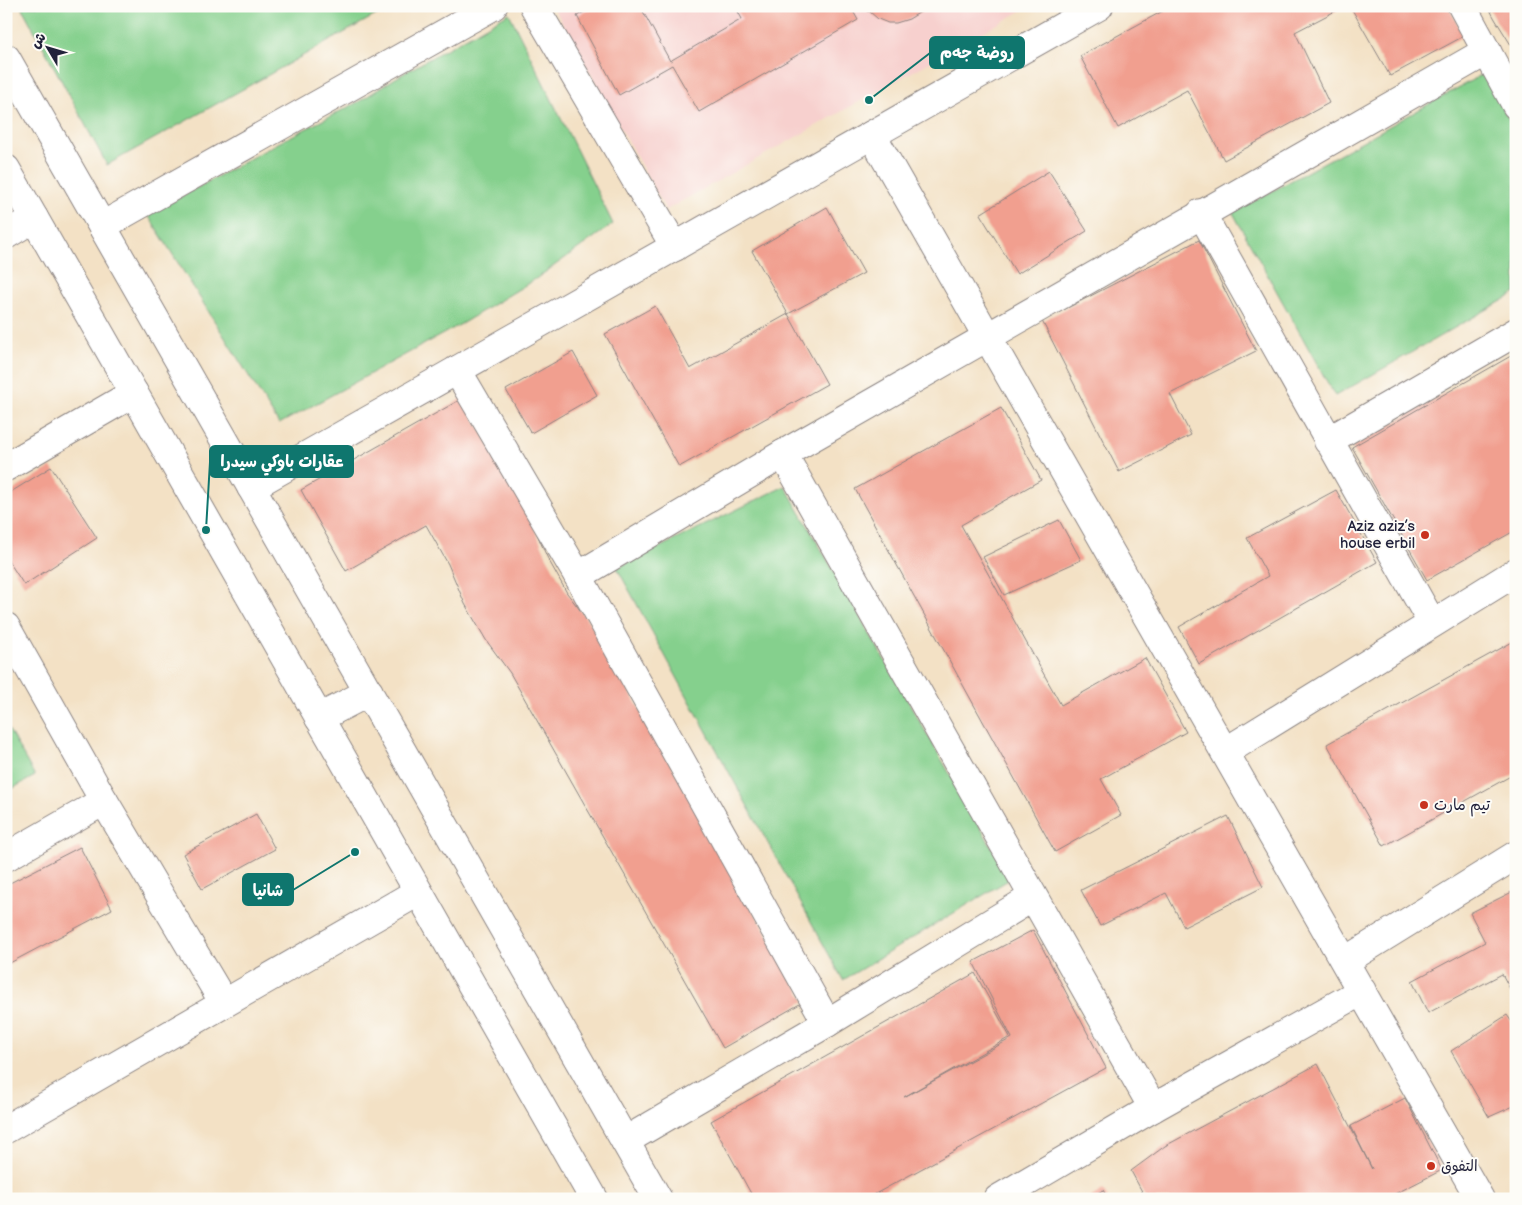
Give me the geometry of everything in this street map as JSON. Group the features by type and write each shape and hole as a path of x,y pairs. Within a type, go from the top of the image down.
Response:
{"street":[{"path":"102,226 493,6"},
{"path":"534,6 675,247"},
{"path":"251,487 1098,6"},
{"path":"1462,6 1516,104"},
{"path":"578,576 784,454 1486,51"},
{"path":"6,58 15,95 102,226 658,1199"},
{"path":"872,135 1480,1199"},
{"path":"6,169 594,1199"},
{"path":"1201,214 1432,622"},
{"path":"6,235 34,218"},
{"path":"1328,440 1516,332"},
{"path":"457,370 578,576 827,1023"},
{"path":"6,466 134,392"},
{"path":"784,454 1153,1108"},
{"path":"1225,752 1432,622 1516,572"},
{"path":"6,627 104,801 224,1003"},
{"path":"319,718 368,692"},
{"path":"6,857 104,801"},
{"path":"1345,962 1516,855"},
{"path":"6,1129 418,892"},
{"path":"625,1141 827,1023 1033,897"},
{"path":"998,1199 1153,1108 1362,991"}],"shaded area":[{"path":"553,6 1030,6 666,210"}],"green space":[{"path":"21,6 392,6 107,165"},
{"path":"509,13 613,224 537,278 463,323 279,424 148,215 278,143 360,101 394,79"},
{"path":"1483,74 1516,132 1516,293 1335,396 1233,213"},
{"path":"785,486 1010,879 843,980 617,568"},
{"path":"6,725 35,776 6,792"}],"building":[{"path":"595,6 640,6 670,61 742,19 735,6 850,6 858,20 699,112 672,65 619,95 577,16"},
{"path":"864,6 930,6 909,19 888,23 868,12"},
{"path":"1172,6 1345,6 1295,32 1329,103 1224,160 1187,90 1118,128 1080,56"},
{"path":"1350,6 1448,6 1464,36 1390,76"},
{"path":"1488,6 1516,6 1516,53 1495,19"},
{"path":"1049,171 1087,231 1017,274 980,214"},
{"path":"827,207 864,273 788,314 752,251"},
{"path":"1199,240 1256,351 1170,394 1191,435 1119,472 1042,321"},
{"path":"655,306 690,369 788,314 827,384 679,467 605,334"},
{"path":"573,352 597,395 531,433 506,390"},
{"path":"1516,353 1516,530 1427,580 1352,447"},
{"path":"463,398 530,518 547,557 567,593 593,627 805,1001 723,1048 510,673 486,640 465,604 448,564 426,525 346,571 301,490"},
{"path":"1001,408 1041,480 961,525 1061,705 1145,658 1186,732 1101,779 1121,815 1055,852 855,489"},
{"path":"51,467 97,538 24,585 6,557 6,495"},
{"path":"1336,490 1377,562 1199,664 1179,627 1268,576 1247,538"},
{"path":"1059,520 1081,560 1004,595 983,557"},
{"path":"1516,640 1516,773 1384,846 1327,744"},
{"path":"256,814 275,849 202,889 183,854"},
{"path":"1228,816 1263,887 1184,927 1166,893 1100,926 1081,890"},
{"path":"80,847 112,909 6,965 6,885"},
{"path":"1516,890 1516,1000 1502,974 1428,1013 1412,981 1485,942 1470,913"},
{"path":"1033,930 1106,1068 866,1199 754,1199 711,1121 975,973 1010,1037 904,1097 1012,1038 973,962"},
{"path":"1507,1015 1516,1028 1516,1105 1489,1117 1451,1051"},
{"path":"1318,1064 1372,1169 1351,1126 1405,1098 1442,1170 1385,1199 1146,1199 1131,1171 1165,1146"},
{"path":"1103,1190 1108,1199 1088,1199"}],"place":[{"name":"روضة جەم","path":"869,100"},
{"name":"عقارات باوكي سيدرا","path":"206,530"},
{"name":"Aziz aziz’s house erbil","path":"1425,535"},
{"name":"تيم مارت","path":"1424,805"},
{"name":"شانيا","path":"355,852"},
{"name":"التفوق","path":"1431,1166"}]}
